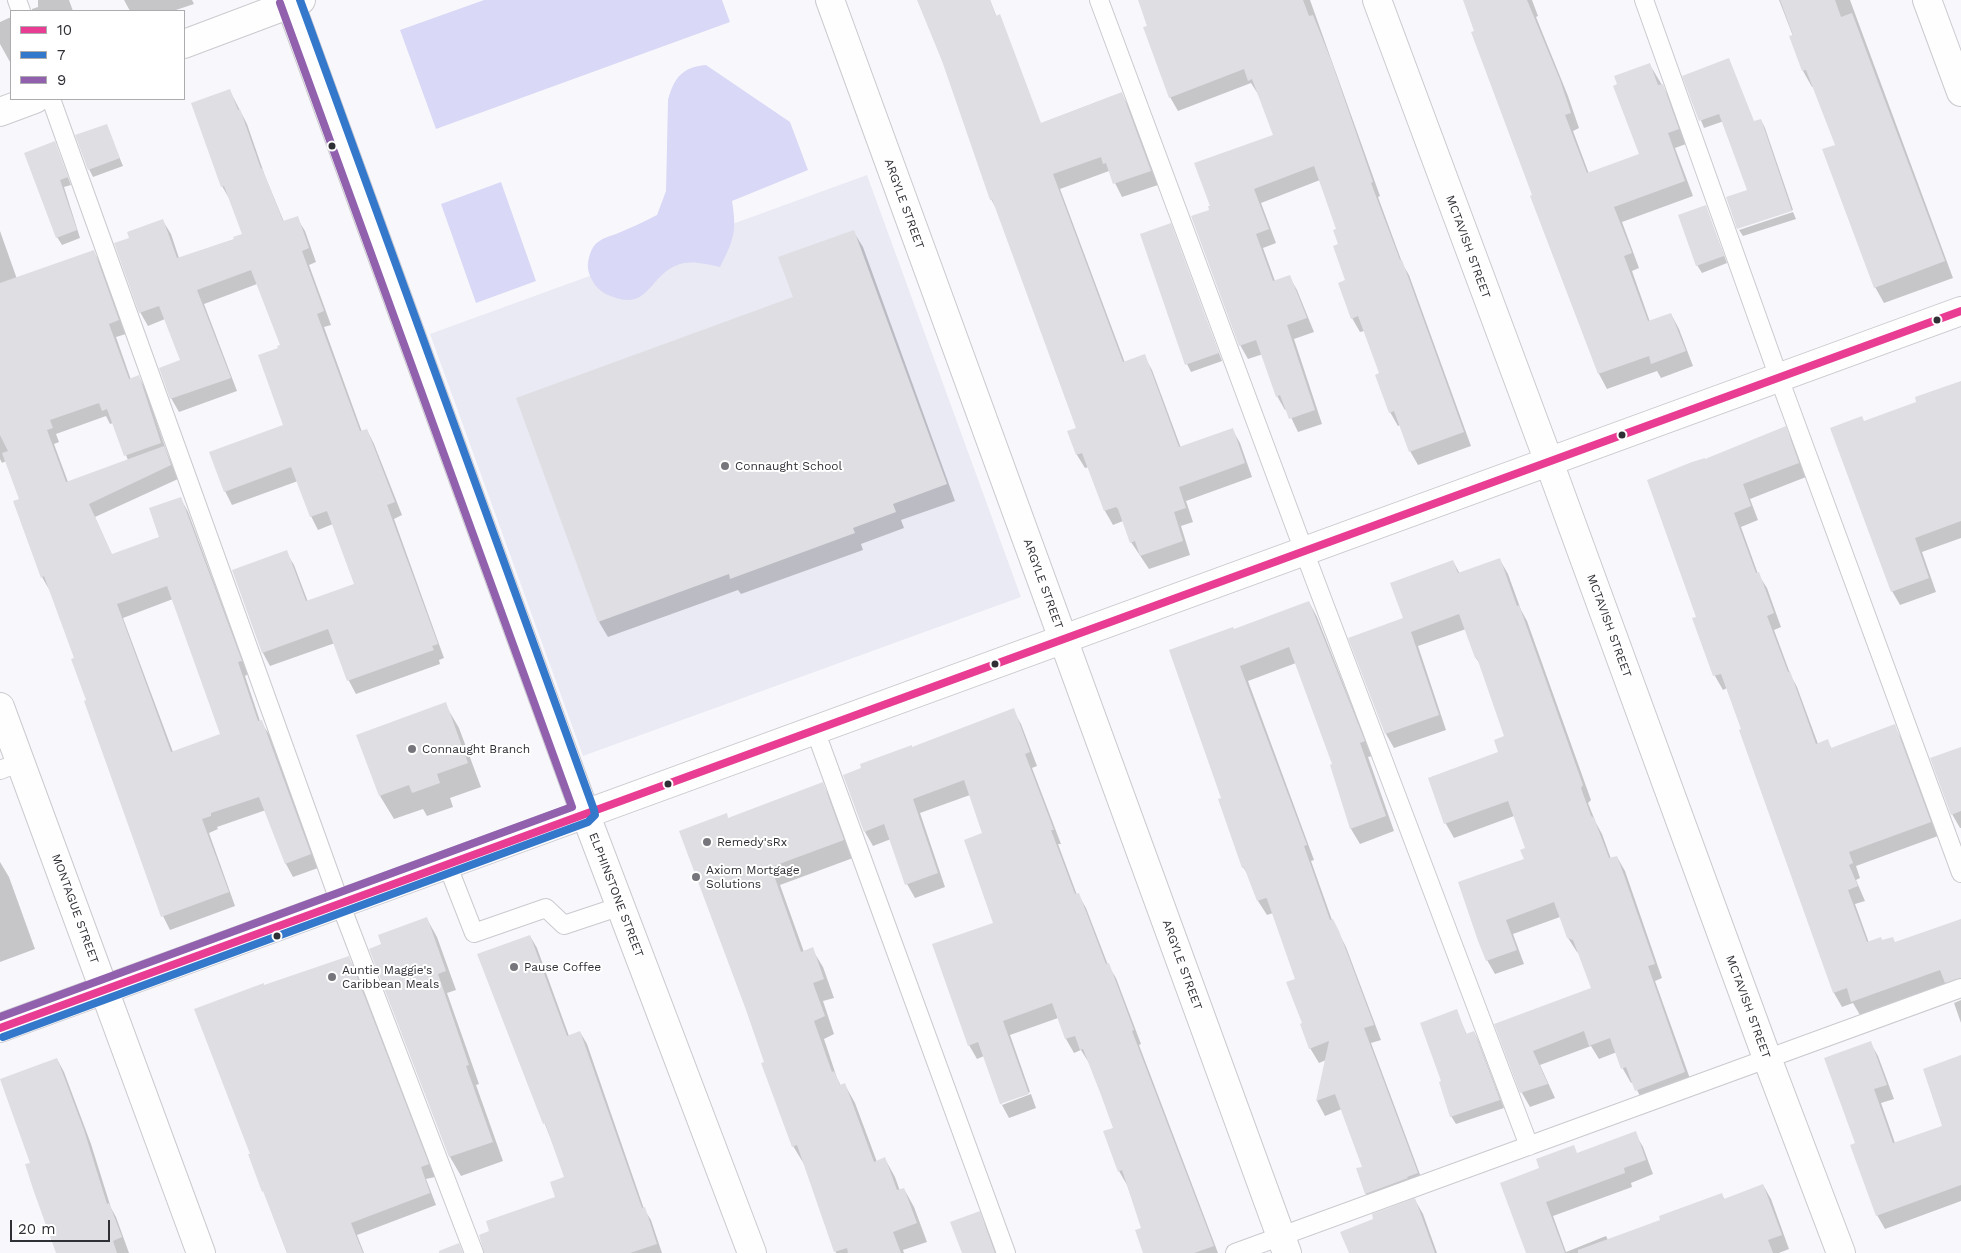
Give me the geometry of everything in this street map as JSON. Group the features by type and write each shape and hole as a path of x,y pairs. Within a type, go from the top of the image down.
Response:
{"street":[{"name":"ARGYLE STREET","path":"830,0 1284,1245"},
{"name":"MCTAVISH STREET","path":"1376,0 1549,462 1767,1058 1841,1253"},
{"path":"1927,0 1961,92"},
{"path":"185,44 294,1"},
{"name":"ELPHINSTONE STREET","path":"294,1 585,813 752,1253"},
{"path":"0,112 32,100"},
{"path":"0,1028 1961,311"},
{"name":"MONTAGUE STREET","path":"0,707 10,766 104,990 201,1253"}],"lane":[{"path":"1099,0 1304,551 1529,1146"},
{"path":"1644,0 1779,378 1961,873"},
{"path":"51,100 340,903 474,1253"},
{"path":"815,730 1006,1253"},
{"path":"447,864 474,933 546,908 564,925 621,906"},
{"path":"1236,1253 1284,1245 1529,1146 1961,988"}],"shaded area":[{"path":"484,0 722,0 730,22 436,129 400,30"},
{"path":"706,65 790,122 808,170 732,201 733,235 720,267 697,263 680,264 666,271 640,297 632,300 608,295 598,288 589,273 588,262 591,250 602,239 657,215 666,191 668,100 670,92 676,80 685,71"},
{"name":"Connaught School","path":"867,175 1021,597 583,756 430,334"},
{"path":"501,182 536,281 476,303 441,204"}],"building":[{"path":"917,0 990,0 996,16 1000,14 1041,123 1122,92 1151,171 1113,184 1106,163 1103,164 1101,157 1053,174 1123,362 1145,354 1179,447 1233,428 1245,463 1179,487 1186,508 1174,512 1183,541 1140,556 1135,541 1130,543 1118,509 1116,507 1104,511 1082,453 1076,455 1067,431 1076,428 992,199 990,200 942,61"},
{"path":"1138,0 1303,0 1309,16 1313,15 1331,60 1373,182 1371,183 1400,260 1402,260 1464,432 1409,452 1394,411 1389,413 1375,375 1379,373 1358,316 1351,319 1338,283 1345,280 1333,246 1338,244 1333,230 1336,229 1314,166 1254,189 1269,229 1256,234 1273,281 1290,275 1307,318 1287,325 1315,410 1289,419 1280,395 1276,397 1256,340 1239,346 1191,216 1209,210 1208,206 1210,206 1194,163 1273,135 1252,79 1248,81 1244,69 1169,98 1143,27 1147,26"},
{"path":"1463,0 1527,0 1560,80 1571,113 1565,115 1587,173 1639,154 1613,86 1617,84 1614,76 1650,63 1658,85 1663,84 1679,129 1668,133 1685,181 1614,207 1632,253 1624,256 1648,321 1671,313 1686,351 1651,364 1649,356 1598,374 1530,196 1532,195 1471,32 1474,31"},
{"path":"1780,0 1835,0 1841,17 1852,13 1945,261 1874,288 1822,149 1835,145 1806,70 1802,71 1789,36 1793,35"},
{"path":"1729,58 1754,121 1761,119 1792,211 1737,229 1726,197 1747,190 1719,114 1699,121 1682,76"},
{"path":"230,89 238,110 240,109 261,169 283,221 298,216 309,248 302,251 324,311 317,314 360,431 367,429 395,502 387,505 438,644 432,646 434,650 347,681 328,629 262,653 232,570 287,550 306,601 354,584 327,511 310,517 291,467 224,492 209,452 283,425 258,355 278,348 277,346 280,345 251,270 197,290 231,378 170,399 159,368 180,360 159,306 139,313 114,243 129,238 127,232 163,219 177,258 234,239 233,237 242,234 224,186 221,187 191,103"},
{"path":"107,124 120,158 88,170 75,135"},
{"path":"55,141 68,177 60,180 77,230 56,238 24,153"},
{"path":"1706,205 1724,256 1696,266 1678,215"},
{"path":"1171,223 1219,353 1185,365 1140,234"},
{"path":"854,230 947,484 893,504 896,512 853,528 855,533 730,579 729,574 598,622 516,398 793,297 778,257"},
{"path":"94,250 119,320 109,324 129,379 139,375 161,443 124,456 107,409 102,411 99,403 50,420 53,428 47,430 66,482 164,446 171,465 89,504 112,554 159,537 149,508 181,497 242,661 238,662 258,721 262,720 311,854 285,864 259,797 211,813 211,816 202,819 229,892 161,917 84,701 86,700 71,659 74,658 44,576 41,578 13,501 19,499 2,453 8,451 0,435 0,283","holes":["167,586 220,734 171,752 117,604"]},
{"path":"1961,381 1961,521 1915,538 1929,578 1891,592 1830,428 1862,416 1864,421 1916,402 1915,397"},
{"path":"1786,426 1799,463 1743,484 1751,506 1734,513 1756,573 1759,572 1774,613 1767,616 1788,672 1790,671 1816,744 1828,739 1831,748 1895,724 1931,822 1849,852 1853,863 1849,865 1858,886 1848,890 1867,942 1881,937 1882,940 1893,937 1895,942 1961,919 1961,978 1945,983 1940,970 1851,1002 1847,988 1833,993 1739,730 1741,729 1721,674 1713,676 1692,618 1696,617 1647,480"},
{"path":"1500,558 1517,606 1519,605 1583,785 1581,788 1591,816 1594,818 1609,858 1617,856 1625,878 1655,964 1648,966 1685,1072 1635,1091 1626,1067 1621,1069 1610,1038 1589,1046 1584,1031 1533,1051 1548,1084 1520,1093 1494,1024 1591,988 1573,940 1567,938 1554,902 1506,920 1517,950 1486,961 1478,941 1458,882 1524,859 1520,850 1525,848 1508,801 1444,824 1428,778 1498,752 1494,740 1504,736 1477,658 1475,658 1459,614 1411,632 1439,715 1385,734 1348,638 1403,618 1390,583 1453,560 1458,573"},
{"path":"1309,601 1365,741 1360,743 1386,816 1350,829 1330,765 1332,764 1289,647 1240,666 1307,845 1304,846 1330,920 1333,919 1339,931 1374,1025 1364,1028 1418,1173 1365,1194 1356,1168 1362,1167 1335,1094 1316,1101 1329,1041 1309,1049 1300,1024 1302,1023 1286,982 1295,979 1267,899 1257,901 1244,867 1242,868 1218,799 1221,798 1169,650 1233,627 1234,629"},
{"name":"Connaught Branch","path":"446,702 468,763 437,774 440,783 412,793 409,785 379,796 356,735"},
{"path":"1014,708 1030,752 1025,754 1054,830 1051,830 1075,894 1079,893 1106,964 1109,963 1134,1030 1132,1031 1214,1246 1194,1253 1143,1253 1135,1230 1141,1228 1122,1170 1118,1172 1103,1131 1113,1128 1101,1095 1083,1049 1080,1050 1075,1036 1065,1039 1052,1003 1003,1021 1029,1094 1000,1104 978,1042 968,1046 932,944 993,923 964,840 982,833 964,780 913,799 938,873 905,885 884,824 864,832 843,775 861,768 860,764 912,745 912,747"},
{"path":"1961,747 1961,811 1951,815 1930,758"},
{"path":"823,782 844,840 771,867 801,952 813,947 824,979 813,983 825,1016 814,1021 832,1072 834,1071 840,1085 845,1083 874,1162 885,1157 897,1190 904,1188 917,1223 893,1232 901,1253 848,1253 847,1248 834,1252 797,1145 792,1147 761,1063 764,1062 746,1010 679,831 727,813 728,818"},
{"path":"427,917 446,971 438,974 469,1065 466,1066 493,1142 449,1157 369,949 381,944 378,935"},
{"path":"530,935 567,1036 580,1031 642,1208 645,1207 657,1244 630,1253 484,1253 479,1235 489,1231 486,1221 555,1197 550,1182 564,1177 545,1123 543,1124 477,954"},
{"path":"349,956 429,1164 421,1167 430,1193 351,1223 363,1253 287,1253 262,1192 248,1154 250,1154 194,1009 264,983 264,985"},
{"path":"1457,1009 1466,1034 1474,1031 1500,1100 1450,1117 1439,1082 1441,1081 1420,1023"},
{"path":"1871,1041 1887,1085 1874,1089 1893,1143 1942,1126 1923,1069 1961,1055 1961,1185 1876,1216 1850,1145 1855,1143 1824,1058"},
{"path":"57,1058 84,1130 107,1204 109,1203 122,1237 113,1241 117,1253 56,1253 25,1164 30,1163 0,1079"},
{"path":"1636,1131 1646,1160 1624,1168 1625,1173 1546,1202 1565,1253 1526,1253 1500,1183 1539,1168 1536,1159 1574,1145 1577,1153"},
{"path":"1763,1184 1782,1235 1768,1240 1773,1253 1578,1253 1578,1250 1660,1220 1659,1216 1722,1193 1724,1199"},
{"path":"1415,1198 1435,1253 1349,1253 1340,1232 1373,1219 1372,1214"},
{"path":"980,1211 995,1253 962,1253 950,1222"},
{"path":"459,1243 463,1253 439,1253 439,1251"}],"transit line":[{"name":"7","path":"3,1037 588,822 595,815 300,0"},
{"name":"9","path":"0,1017 572,807 280,3"},
{"name":"10","path":"0,1028 1961,311"}],"place":[{"name":"Connaught School","path":"725,466"},
{"name":"Connaught Branch","path":"412,749"},
{"name":"Remedy'sRx","path":"707,842"},
{"name":"Axiom Mortgage Solutions","path":"696,877"},
{"name":"Pause Coffee","path":"514,967"},
{"name":"Auntie Maggie's Caribbean Meals","path":"332,977"}]}
